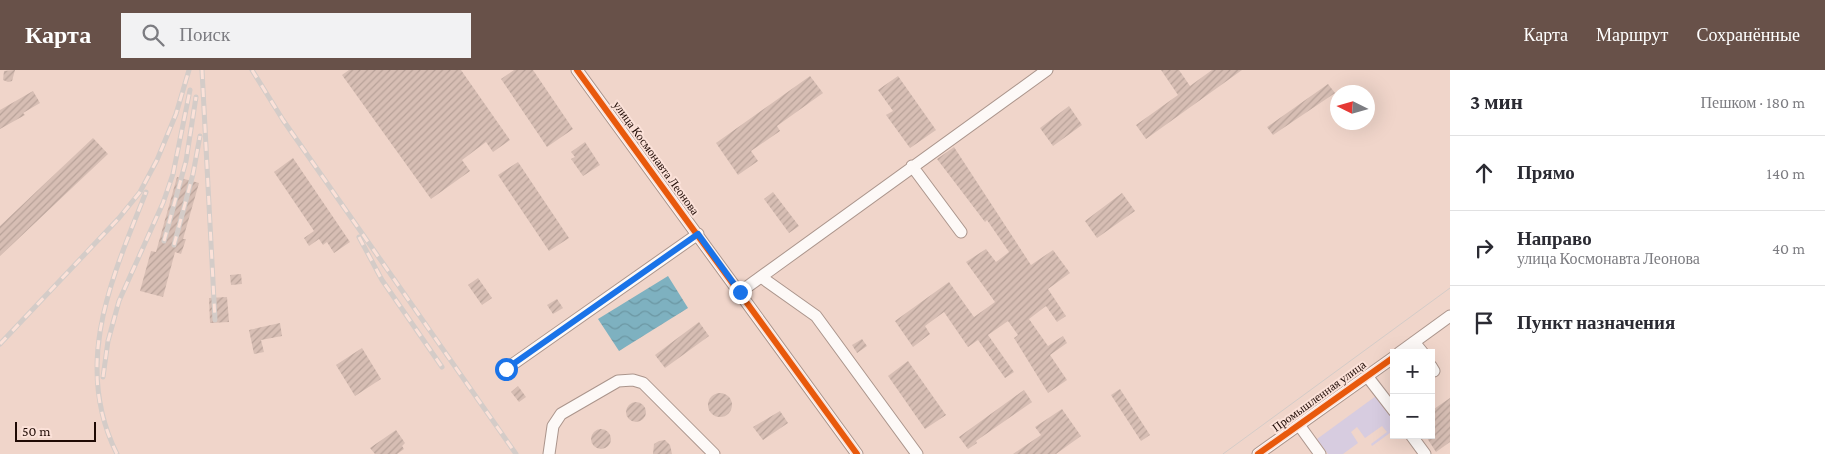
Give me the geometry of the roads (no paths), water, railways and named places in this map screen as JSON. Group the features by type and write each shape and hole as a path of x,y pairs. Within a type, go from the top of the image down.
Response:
{"street":[{"name":"улица Космонавта Леонова","path":"577,70 858,454"},
{"path":"740,292 1047,70"},
{"path":"912,166 961,232"},
{"path":"506,369 698,234"},
{"path":"761,277 816,316 917,454"},
{"path":"1404,349 1450,316"},
{"path":"1414,342 1420,349"},
{"name":"Промышленная улица","path":"1258,454 1390,360"},
{"path":"1367,376 1390,407"},
{"path":"549,454 553,426 561,414 618,381 633,380 642,383 714,454"},
{"path":"1299,424 1320,454"},
{"path":"1414,439 1425,454"}],"water":[{"path":"668,276 688,308 619,351 598,319"}],"tram line":[{"path":"1223,454 1450,288"}],"railway":[{"path":"0,344 119,218 140,192 157,160 176,114 189,70"},
{"path":"202,70 215,320"},
{"path":"252,70 283,120 516,454"},
{"path":"103,377 108,341 119,301 163,203 173,174 190,90"},
{"path":"164,241 186,161 196,97"},
{"path":"174,245 193,174 200,136"},
{"path":"117,454 104,420 98,387 97,354 110,289 146,192"},
{"path":"359,237 382,280 442,367"}]}
